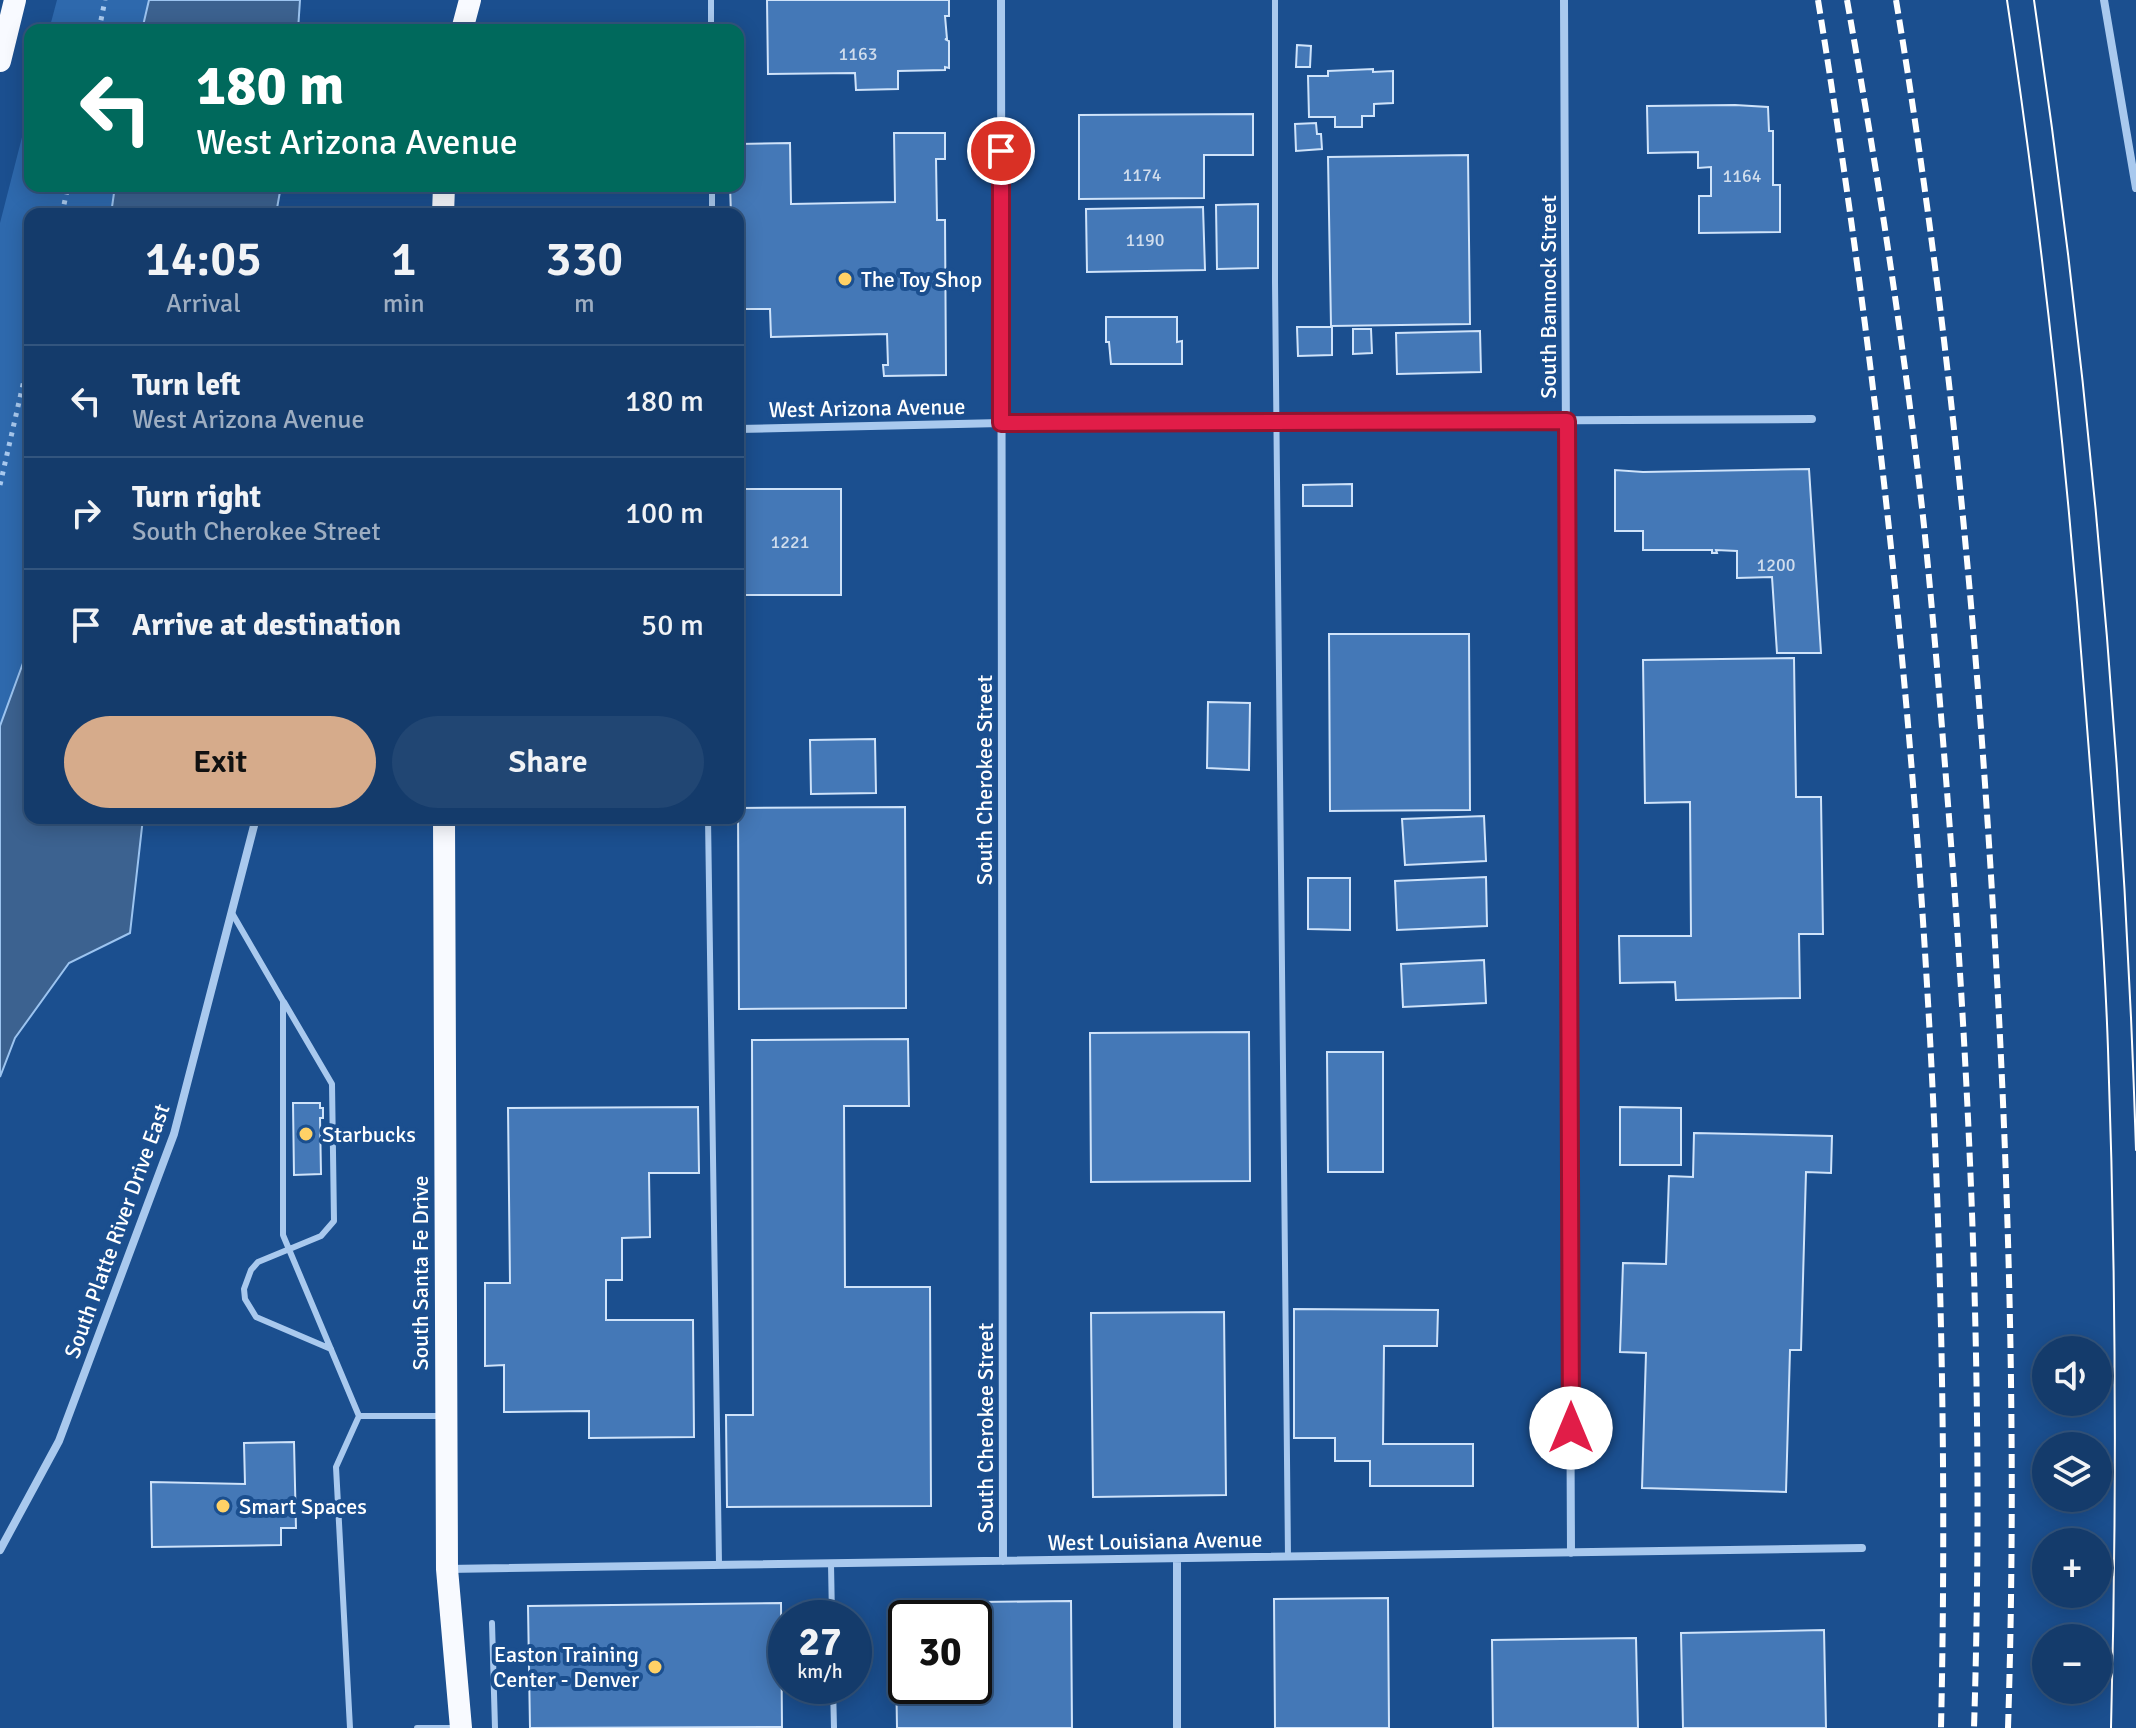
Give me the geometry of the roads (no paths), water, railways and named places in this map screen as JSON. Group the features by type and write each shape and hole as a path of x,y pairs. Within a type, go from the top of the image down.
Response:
{"highway":[{"path":"0,61 15,0"},
{"path":"464,24 470,0"},
{"name":"South Santa Fe Drive","path":"444,824 447,1569 461,1728"}],"street":[{"name":"South Cherokee Street","path":"1001,0 1003,1561"},
{"name":"South Bannock Street","path":"1564,0 1571,1553"},
{"path":"2104,0 2136,188"},
{"name":"West Arizona Avenue","path":"744,429 1001,423 1812,419"},
{"name":"South Platte River Drive East","path":"0,1550 59,1441 174,1134 254,824"},
{"name":"West Louisiana Avenue","path":"447,1569 1862,1548"},
{"path":"1177,1559 1177,1728"}],"lane":[{"path":"711,0 711,24"},
{"path":"1275,0 1288,1557"},
{"path":"708,824 719,1564"},
{"path":"232,913 332,1084 334,1221 321,1236 258,1262 251,1270 244,1289 245,1299 256,1317 331,1349"},
{"path":"283,1001 283,1235 359,1416 336,1467 350,1728"},
{"path":"359,1416 447,1416"},
{"path":"831,1564 832,1600"},
{"path":"492,1623 495,1728"},
{"path":"833,1704 834,1728"},
{"path":"417,1728 461,1728"}],"tram line":[{"path":"2007,0 2062,437 2104,962 2111,1134 2115,1388 2111,1728"},
{"path":"2034,0 2072,286 2102,574 2123,861 2136,1150"}],"railway":[{"path":"1818,0 1878,429 1901,645 1919,861 1932,1078 1940,1295 1943,1511 1941,1728"},
{"path":"1847,0 1890,262 1917,460 1954,883 1967,1094 1975,1305 1977,1622 1974,1728"},
{"path":"1896,0 1929,222 1956,444 1992,892 2010,1310 2012,1519 2008,1728"}],"place":[{"name":"The Toy Shop","path":"845,279"},
{"name":"Starbucks","path":"306,1134"},
{"name":"Smart Spaces","path":"223,1506"},
{"name":"Easton Training Center - Denver","path":"655,1667"}]}
